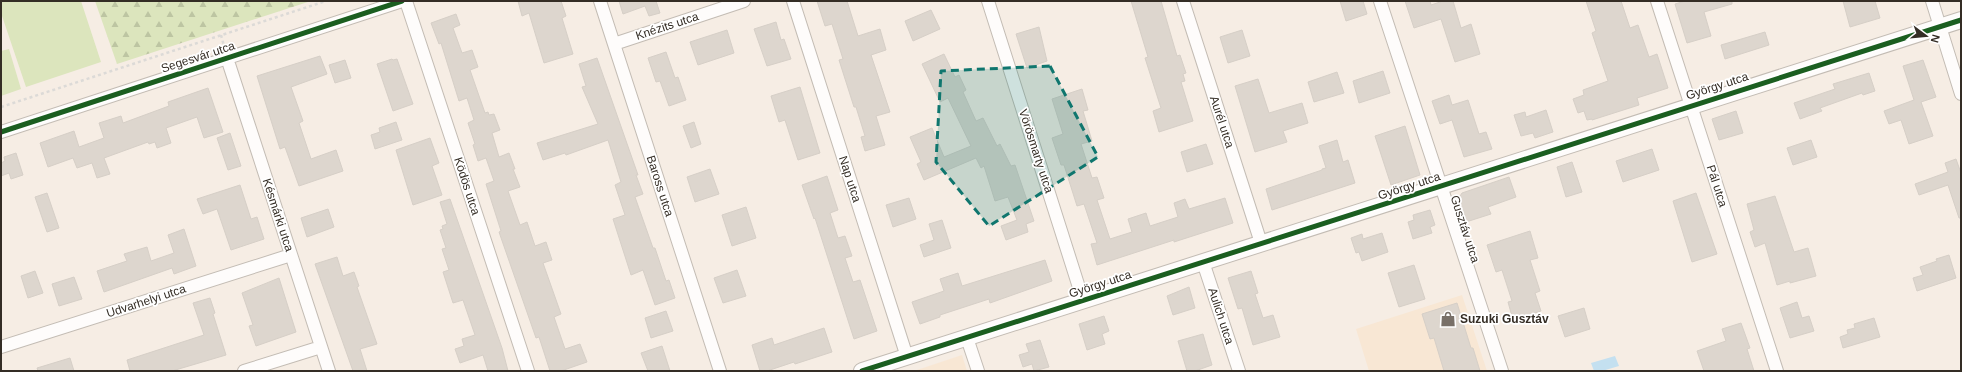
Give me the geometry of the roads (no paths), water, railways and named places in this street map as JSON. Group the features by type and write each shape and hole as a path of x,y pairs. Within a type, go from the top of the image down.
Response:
{"street":[{"name":"Segesvár utca","path":"1,132 402,1"},
{"name":"Ködös utca","path":"406,1 528,371"},
{"name":"Baross utca","path":"600,1 720,371"},
{"name":"Knézits utca","path":"614,44 744,1"},
{"name":"Nap utca","path":"793,1 907,357"},
{"name":"Vörösmarty utca","path":"988,1 1083,300"},
{"name":"Aurél utca","path":"1183,1 1261,243"},
{"name":"Gusztáv utca","path":"1380,1 1502,371"},
{"name":"Pál utca","path":"1657,1 1777,371"},
{"path":"1932,1 1961,94"},
{"name":"György utca","path":"862,371 1690,105 1961,20"},
{"name":"Késmárki utca","path":"227,58 329,371"},
{"name":"Udvarhelyi utca","path":"1,347 291,255"},
{"name":"Aulich utca","path":"1203,262 1239,371"},
{"path":"967,338 978,371"},
{"path":"244,371 321,347"}],"water":[{"path":"1615,356 1619,366 1602,371 1594,371 1591,363"}],"place":[{"name":"Suzuki Gusztáv","path":"1448,319"}]}
